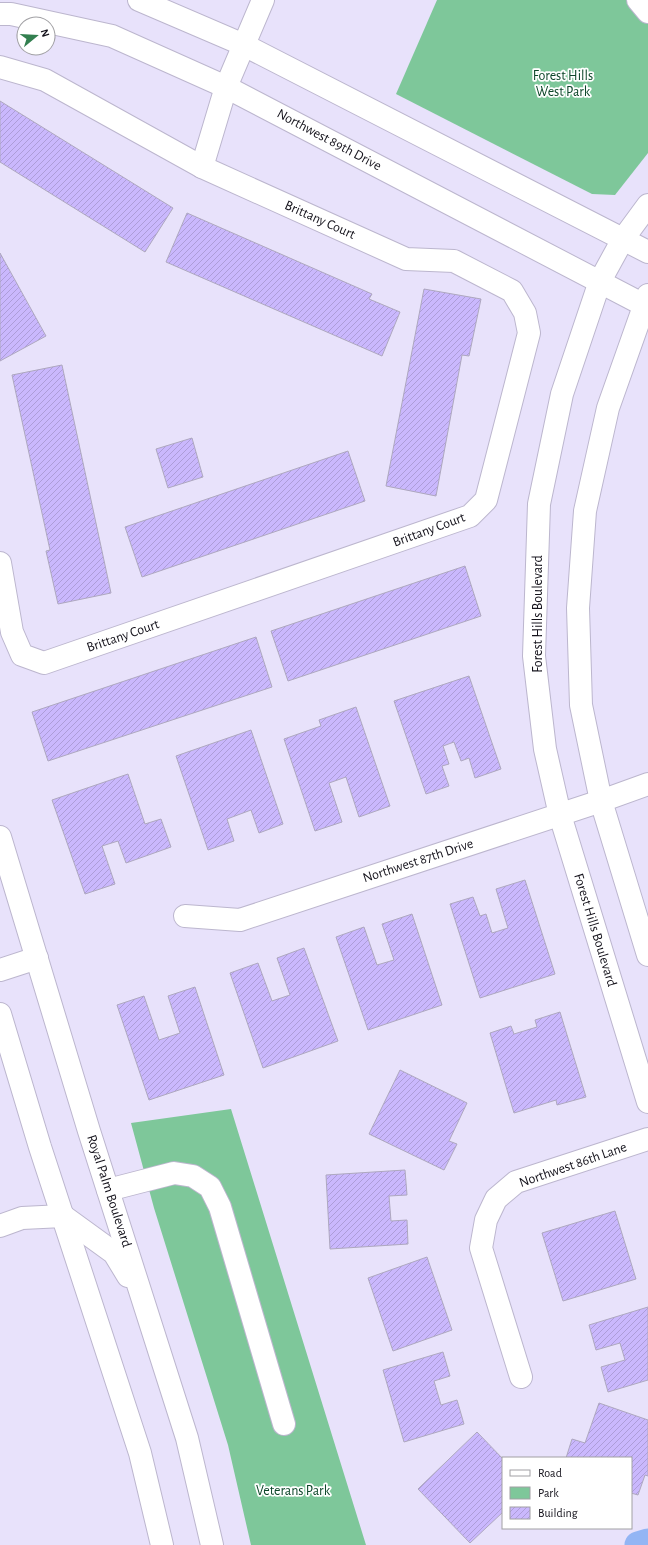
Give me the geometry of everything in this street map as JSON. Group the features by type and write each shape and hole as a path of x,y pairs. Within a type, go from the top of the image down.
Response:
{"street":[{"path":"139,0 244,45 648,252"},
{"path":"202,166 226,87 263,0"},
{"path":"638,0 648,12"},
{"name":"Northwest 89th Drive","path":"0,14 11,14 112,36 226,87 600,281 646,300"},
{"name":"Brittany Court","path":"0,67 45,80 202,166 406,259 454,261 512,290 525,313 529,333 486,500 470,516 44,663 22,655 12,632 0,563"},
{"name":"Forest Hills Boulevard","path":"648,205 623,239 600,281 562,394 539,504 534,656 545,750 560,814 648,1102"},
{"path":"646,300 608,408 586,511 578,608 581,705 601,801 648,955"},
{"name":"Northwest 87th Drive","path":"185,916 240,920 601,801 648,784"},
{"name":"Royal Palm Boulevard","path":"0,838 108,1190 187,1438 212,1545"},
{"path":"0,970 37,958"},
{"path":"0,1014 38,1140 140,1453 162,1545"},
{"name":"Northwest 86th Lane","path":"521,1377 481,1248 486,1220 496,1200 516,1182 648,1139"},
{"path":"108,1190 174,1173 193,1176 210,1187 220,1207 284,1424"},
{"path":"0,1226 22,1218 63,1216 114,1253 145,1305"}],"green space":[{"name":"Forest Hills West Park","path":"437,0 638,0 648,12 648,153 615,195 592,194 396,94"},
{"name":"Veterans Park","path":"231,1109 366,1545 251,1545 228,1445 154,1208 131,1123"}],"building":[{"path":"0,101 173,208 145,252 0,162"},
{"path":"187,213 372,294 369,299 400,312 382,356 166,262"},
{"path":"0,253 46,336 0,361"},
{"path":"424,289 481,299 469,356 462,355 436,496 386,486"},
{"path":"62,365 111,593 58,604 46,551 50,550 12,375"},
{"path":"192,438 203,477 168,488 156,449"},
{"path":"348,451 365,501 142,577 125,527"},
{"path":"465,566 481,616 288,681 271,631"},
{"path":"256,637 272,687 48,761 32,712"},
{"path":"469,676 501,769 475,778 469,758 461,761 454,742 443,746 449,764 442,766 449,786 426,794 394,701"},
{"path":"356,707 390,806 359,817 346,777 329,783 342,822 315,831 284,739 321,726 319,720"},
{"path":"251,730 283,824 259,833 251,810 227,819 234,841 208,850 176,756"},
{"path":"128,774 145,824 161,819 171,847 126,863 118,841 102,846 115,884 85,894 52,800"},
{"path":"525,880 555,974 480,998 450,904 473,897 480,916 486,914 492,933 508,928 496,889"},
{"path":"412,914 442,1005 368,1030 336,937 364,927 377,965 394,960 382,924"},
{"path":"304,948 338,1041 263,1068 230,973 258,963 272,1001 290,995 277,958"},
{"path":"195,987 224,1075 149,1100 117,1005 144,996 159,1040 180,1033 168,996"},
{"path":"560,1012 586,1097 557,1105 556,1100 514,1113 490,1033 511,1026 514,1034 537,1027 535,1020"},
{"path":"400,1070 467,1103 449,1141 457,1144 444,1170 369,1134"},
{"path":"405,1170 407,1195 389,1196 391,1221 407,1220 408,1244 330,1249 326,1175"},
{"path":"615,1211 636,1279 563,1301 542,1233"},
{"path":"427,1257 452,1330 393,1351 368,1278"},
{"path":"648,1307 648,1380 608,1392 601,1367 625,1360 620,1343 596,1350 589,1325"},
{"path":"443,1352 450,1376 434,1381 441,1405 457,1400 464,1424 404,1442 383,1370"},
{"path":"599,1403 648,1420 648,1476 645,1475 638,1495 632,1493 632,1457 566,1457 572,1439 585,1443"},
{"path":"477,1432 502,1458 502,1513 470,1543 418,1489"}],"waterway":[{"path":"638,1545 648,1542"}]}
